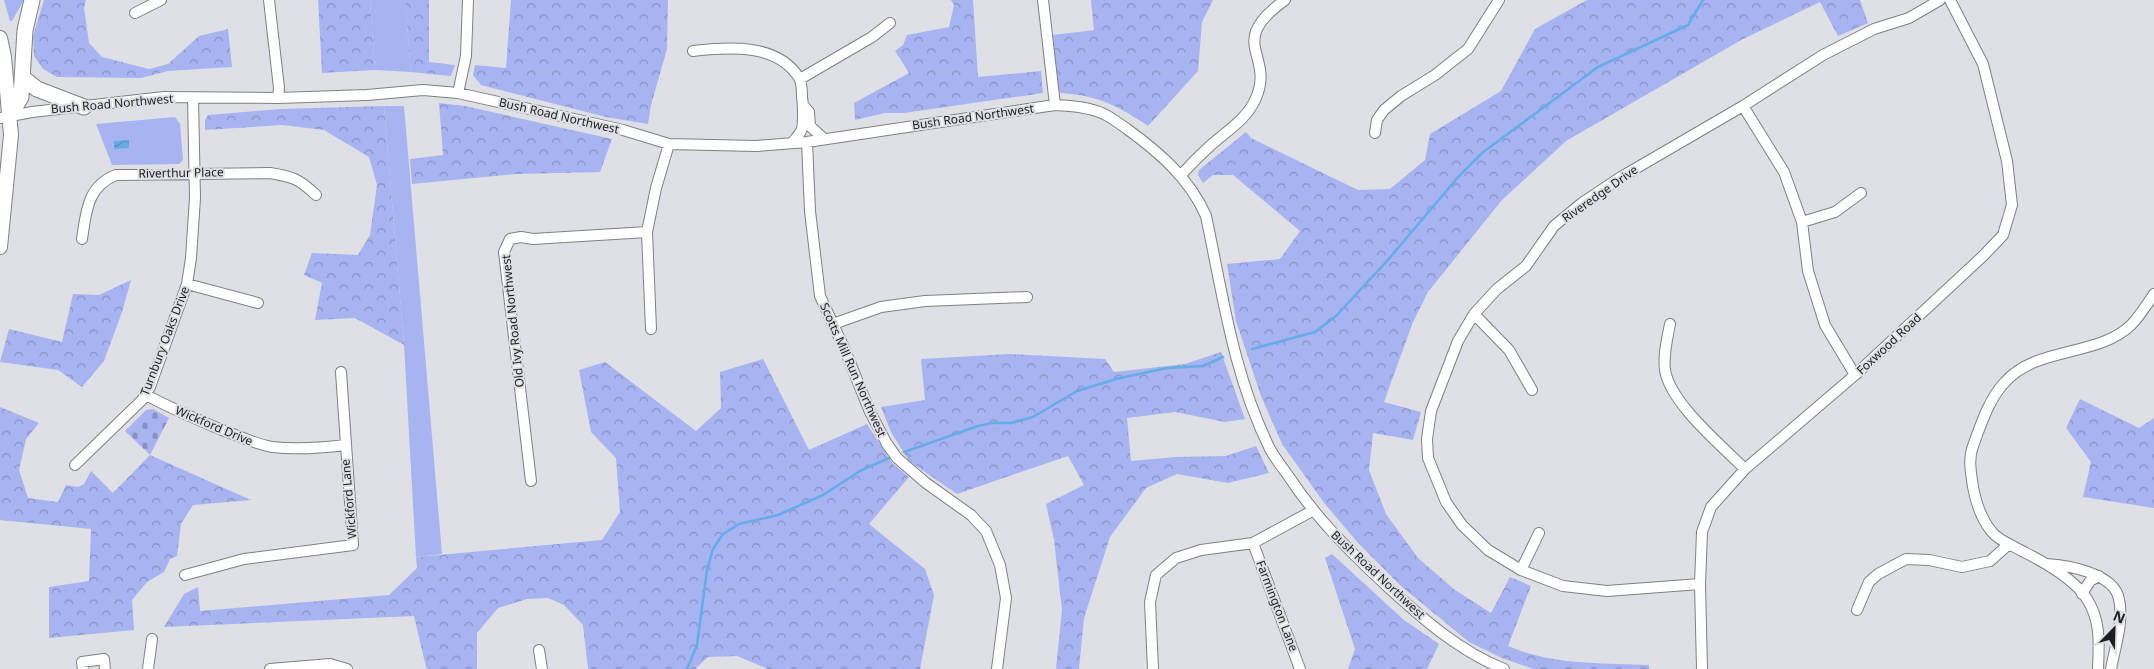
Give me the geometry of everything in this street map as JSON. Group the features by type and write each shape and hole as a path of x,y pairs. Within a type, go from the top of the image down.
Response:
{"highway":[{"path":"5,117 21,96 25,30 32,0"},
{"path":"23,78 37,89 60,99 84,106"}],"main road":[{"path":"0,38 4,57 5,117 11,135 0,247"}],"street":[{"path":"135,13 161,0"},
{"path":"269,0 278,98"},
{"path":"458,93 466,56 468,0"},
{"path":"1043,0 1056,105"},
{"path":"1181,174 1212,144 1246,116 1256,97 1260,82 1253,36 1258,24 1270,10 1285,0"},
{"path":"1375,133 1377,120 1384,110 1401,96 1435,75 1468,49 1499,0"},
{"name":"Riveredge Drive","path":"1700,584 1607,591 1563,586 1521,570 1488,550 1462,525 1446,502 1428,458 1431,411 1458,341 1474,314 1497,289 1526,266 1554,226 1582,203 1620,177 1743,106 1823,55 1874,29 1908,18 1940,0"},
{"name":"Foxwood Road","path":"1702,669 1700,584 1702,532 1711,508 1745,469 1800,420 1855,375 2003,235 2012,205 2007,160 1983,64 1950,0"},
{"path":"800,79 872,37 890,23"},
{"path":"693,51 733,49 764,52 782,59 800,79 804,106 802,129 792,143"},
{"name":"Bush Road Northwest","path":"5,117 32,112 164,97 278,98 367,95 423,90 458,93 623,130 669,144 756,146 807,142 1056,105 1080,107 1105,114 1146,143 1181,174 1199,199 1206,216 1228,330 1252,404 1271,450 1312,511 1357,559 1444,636 1485,662 1504,669"},
{"name":"Turnbury Oaks Drive","path":"75,465 146,395 187,284 193,239 194,98"},
{"path":"804,106 809,112 810,126 824,139"},
{"path":"1743,106 1784,172 1802,222 1808,271 1825,325 1855,375"},
{"name":"Scotts Mill Run Northwest","path":"807,142 810,211 820,296 845,350 870,412 887,444 897,458 926,483 956,503 986,531 1000,565 1006,598 996,669"},
{"path":"651,329 647,232 656,188 669,144"},
{"name":"Riverthur Place","path":"82,239 87,206 97,186 106,179 128,174 270,172 301,181 316,196"},
{"path":"1802,222 1835,212 1861,193"},
{"name":"Old Ivy Road Northwest","path":"531,480 504,252 506,244 510,239 521,237 542,238 647,232"},
{"path":"187,284 258,303"},
{"path":"2098,669 2099,632 2097,619 2082,594 2074,585 2045,563 1993,534 1982,517 1975,498 1970,468 1972,449 1992,400 2005,381 2020,369 2050,355 2097,343 2131,326 2154,294"},
{"path":"833,324 881,307 926,301 1027,297"},
{"path":"1474,314 1509,350 1532,390"},
{"path":"1670,324 1664,356 1666,372 1674,395 1745,469"},
{"name":"Wickford Lane","path":"185,575 244,560 353,545 341,372"},
{"name":"Wickford Drive","path":"146,395 255,443 273,447 298,448 345,445"},
{"path":"1154,669 1150,602 1156,575 1176,558 1201,550 1253,543 1312,511"},
{"path":"1521,570 1539,533"},
{"name":"Farmington Lane","path":"1253,543 1300,669"},
{"path":"1857,610 1869,582 1878,574 1906,559 1929,560 1962,568 1990,561 2009,544"},
{"path":"2045,563 2064,565 2099,576 2117,592 2120,600 2120,618 2112,669"},
{"path":"2082,594 2090,581 2099,576"},
{"path":"148,669 152,639"},
{"path":"540,650 542,669"},
{"path":"82,669 82,662 104,659 105,669"},
{"path":"270,669 330,664 347,669"}],"green space":[{"path":"4,0 24,0 12,21 10,21"},
{"path":"44,0 86,0 84,8 89,43 102,57 149,69 168,64 199,36 228,29 232,67 168,71 141,78 57,77 43,69 34,56 33,36"},
{"path":"318,0 370,0 375,70 322,73"},
{"path":"370,0 405,0 411,72 375,70"},
{"path":"405,0 429,0 429,62 455,65 451,76 411,72"},
{"path":"511,0 668,0 667,49 651,105 648,124 606,117 481,85 473,75 475,65 506,68"},
{"path":"951,0 973,0 978,77 1041,71 1043,93 904,113 885,113 855,120 854,103 909,73 895,51 903,45 907,35 949,27 954,5"},
{"path":"1091,0 1213,0 1202,22 1198,71 1148,126 1107,103 1085,96 1060,93 1053,35 1094,30"},
{"path":"1587,0 1860,0 1868,23 1838,36 1820,2 1743,39 1566,141 1502,200 1428,292 1413,322 1384,402 1421,412 1413,440 1373,433 1369,470 1386,514 1418,558 1455,590 1491,613 1510,577 1531,586 1508,646 1542,657 1559,660 1649,665 1649,669 1534,669 1502,658 1469,642 1401,586 1359,544 1325,504 1282,444 1261,396 1236,321 1227,264 1280,259 1300,231 1233,175 1213,175 1203,183 1198,175 1199,170 1246,132 1251,138 1358,190 1390,189 1425,160 1430,134 1501,91 1535,29"},
{"path":"439,103 465,106 612,139 600,172 516,174 412,184 410,159 443,155"},
{"path":"384,106 404,106 442,554 416,557 404,345"},
{"path":"384,106 404,345 355,318 315,320 322,283 304,275 312,253 358,255 370,235 377,185 369,157 324,130 282,125 205,130 205,120 208,115 281,109"},
{"path":"175,117 180,124 183,160 179,164 112,165 96,124"},
{"path":"131,280 122,312 104,361 82,387 58,370 0,362 9,329 62,342 73,294 99,295"},
{"path":"1221,352 1245,419 1225,422 1175,412 1127,418 1131,461 1176,457 1226,456 1256,446 1269,473 1228,483 1177,474 1146,488 1110,537 1084,618 1079,669 1056,669 1062,610 1054,540 1046,504 1084,485 1068,456 957,494 909,461 891,432 881,407 925,400 921,359 1010,354 1105,359 1114,372 1185,364"},
{"path":"763,359 809,450 867,424 893,464 909,477 869,524 925,569 934,595 920,669 768,669 737,656 708,657 695,669 588,669 583,625 564,605 548,598 527,599 498,608 477,633 477,669 428,669 414,616 164,627 184,594 198,587 200,611 389,595 417,568 416,557 602,540 620,512 616,458 591,432 579,370 605,362 696,431 721,408 720,372"},
{"path":"2080,399 2139,428 2154,418 2154,508 2083,497 2091,462 2066,428"},
{"path":"0,407 39,423 26,439 19,470 28,498 58,502 66,485 78,487 84,484 91,471 113,493 150,455 251,500 193,505 181,524 177,556 170,559 164,572 147,582 132,600 134,630 49,638 49,587 89,581 91,529 0,520"},
{"path":"153,409 169,418 150,455 125,431 146,410"},
{"path":"1332,554 1404,620 1439,644 1427,669 1348,669 1355,649 1325,558"}],"water":[{"path":"129,140 129,148 114,149 114,141"}],"waterway":[{"path":"1252,349 1315,332 1336,316 1387,261 1459,176 1482,153 1598,67 1688,25 1703,0"},
{"path":"904,452 978,426 992,423 1011,423 1033,417 1077,391 1116,379 1167,368 1203,366 1223,357"},
{"path":"687,669 697,645 707,570 713,549 723,534 739,524 778,515 823,495 860,471 889,458"}]}
